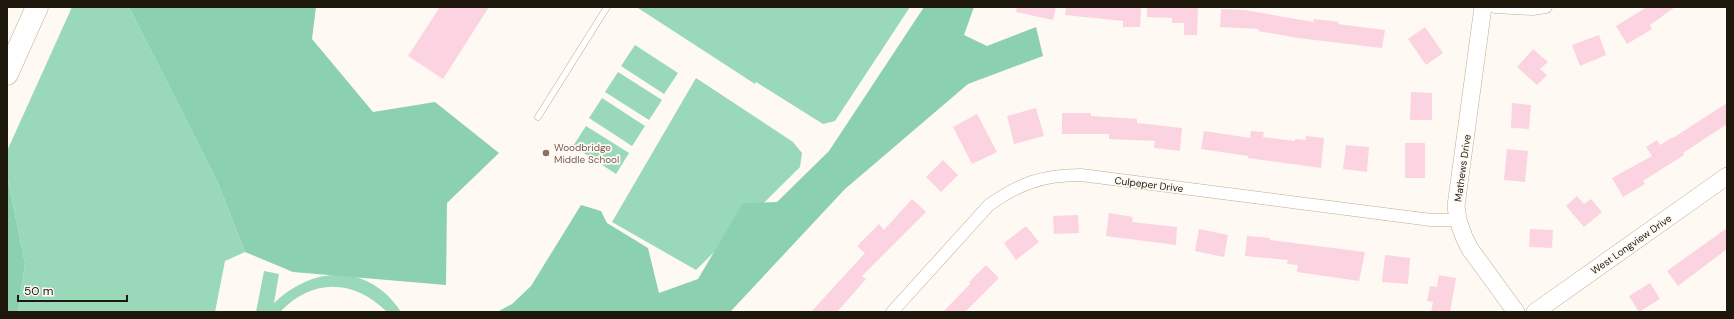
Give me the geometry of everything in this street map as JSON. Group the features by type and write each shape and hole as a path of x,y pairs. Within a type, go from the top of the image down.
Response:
{"highway":[{"path":"7,74 37,7"}],"street":[{"name":"Mathews Drive","path":"1483,7 1456,206 1458,220 1470,249 1516,312"},
{"path":"1495,7 1546,7"},
{"name":"Culpeper Drive","path":"892,312 989,205 1006,193 1024,184 1060,175 1081,175 1431,220 1458,220"},
{"name":"West Longview Drive","path":"1535,312 1727,176"}],"lane":[{"path":"538,117 606,7"}],"green space":[{"path":"72,7 129,7 218,183 245,252 225,261 215,312 18,312 25,263 7,176 7,151"},
{"path":"129,7 316,7 312,39 373,112 435,102 499,153 447,203 446,285 293,272 245,252 218,183"},
{"path":"910,7 835,121 823,124 756,82 755,84 638,8"},
{"path":"924,7 974,7 964,35 987,46 1036,27 1043,56 968,84 845,189 730,312 497,312 512,304 531,286 581,205 601,211 607,223 648,248 659,293 698,279 743,203 777,202 829,151"},
{"path":"635,45 678,73 664,94 621,66"},
{"path":"618,72 662,100 649,120 605,92"},
{"path":"696,78 793,142 802,153 800,167 696,270 612,222"},
{"path":"602,98 645,126 632,146 589,118"},
{"path":"586,126 629,153 616,174 573,146"},
{"path":"7,176 25,263 18,312 7,312"},
{"path":"264,271 279,274 274,303 290,290 306,281 323,276 340,275 357,278 373,285 388,296 401,312 387,312 374,301 361,293 333,287 319,288 306,293 293,301 280,312 256,312"}],"building":[{"path":"440,7 489,7 443,79 408,56"},
{"path":"1017,7 1056,7 1053,20 1016,12"},
{"path":"1066,7 1141,7 1140,27 1123,27 1123,21 1065,15"},
{"path":"1147,7 1198,7 1197,35 1184,35 1184,23 1172,23 1172,18 1147,17"},
{"path":"1647,7 1675,7 1650,25 1652,29 1627,44 1616,26"},
{"path":"1221,9 1245,10 1313,22 1314,19 1339,22 1338,24 1385,30 1382,48 1298,38 1258,31 1259,29 1220,27"},
{"path":"1425,27 1443,53 1426,65 1408,39"},
{"path":"1599,35 1606,55 1580,66 1572,45"},
{"path":"1533,49 1548,62 1540,69 1547,75 1537,85 1517,67"},
{"path":"1411,92 1432,93 1432,120 1410,120"},
{"path":"1512,103 1531,105 1529,129 1511,128"},
{"path":"1727,103 1727,124 1683,153 1684,155 1643,181 1645,184 1623,197 1612,178 1652,156 1646,147 1657,140 1660,145 1673,138"},
{"path":"1036,108 1044,136 1014,144 1007,116"},
{"path":"1062,113 1091,113 1091,116 1137,119 1137,123 1182,128 1180,151 1154,148 1155,141 1109,139 1109,134 1062,134"},
{"path":"977,114 997,152 972,164 953,127"},
{"path":"1204,131 1250,138 1251,131 1264,132 1263,137 1295,141 1295,139 1306,140 1306,136 1324,138 1321,168 1248,158 1248,156 1201,149"},
{"path":"1405,143 1425,143 1425,178 1405,178"},
{"path":"1346,145 1369,147 1367,172 1343,169"},
{"path":"1507,149 1528,151 1525,182 1504,180"},
{"path":"943,160 958,175 941,192 926,177"},
{"path":"1577,196 1584,204 1591,199 1602,212 1584,227 1566,206"},
{"path":"912,199 926,212 862,276 866,279 837,312 811,312 865,253 857,246 879,224 884,230"},
{"path":"1109,213 1133,217 1132,222 1177,227 1176,245 1106,236"},
{"path":"1078,215 1079,233 1054,234 1053,216"},
{"path":"1026,226 1039,242 1016,260 1004,243"},
{"path":"1727,228 1727,249 1678,286 1667,271"},
{"path":"1199,229 1228,235 1224,257 1195,251"},
{"path":"1530,229 1553,230 1552,248 1529,247"},
{"path":"1247,236 1365,252 1359,281 1297,272 1298,265 1287,264 1288,260 1245,256"},
{"path":"1385,255 1410,258 1408,284 1382,282"},
{"path":"986,265 999,278 965,312 943,312 970,284 969,282"},
{"path":"1439,275 1456,278 1450,312 1431,312 1433,302 1427,301 1430,286 1437,287"},
{"path":"1650,283 1660,299 1639,312 1629,296"}],"place":[{"name":"Woodbridge Middle School","path":"546,153"}]}
